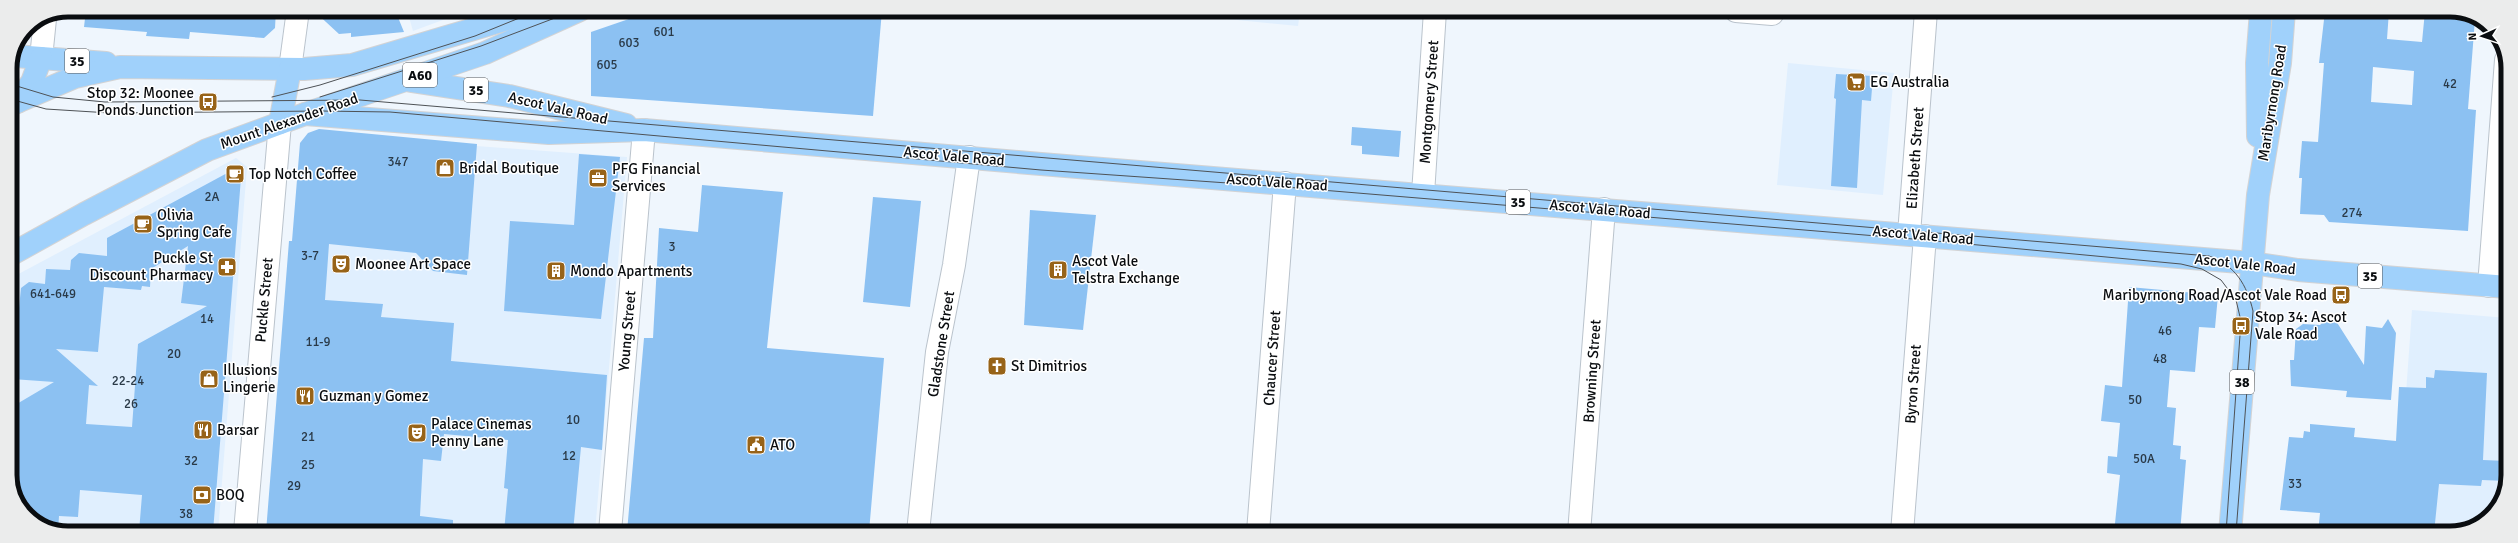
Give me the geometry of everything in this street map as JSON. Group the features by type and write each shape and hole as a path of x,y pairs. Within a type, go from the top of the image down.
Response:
{"main road":[{"name":"A60","path":"17,102 75,77 108,69 139,66 297,69 367,62 515,17"},
{"name":"Mount Alexander Road","path":"17,252 189,158 305,114 485,53 565,17"},
{"name":"Maribyrnong Road","path":"2258,195 2257,62 2261,17"},
{"name":"Maribyrnong Road","path":"2231,526 2258,195 2280,63 2284,17"},
{"name":"35","path":"19,56 139,66"},
{"path":"17,100 32,82 41,58"},
{"name":"Ascot Vale Road","path":"297,69 470,88 551,105 644,130"},
{"name":"Puckle Street","path":"280,123 297,69"},
{"name":"Ascot Vale Road","path":"305,114 549,133 644,130 2252,263 2298,270 2498,286"}],"street":[{"path":"297,69 298,17"},
{"name":"Montgomery Street","path":"1423,194 1435,17"},
{"name":"Elizabeth Street","path":"1917,235 1926,17"},
{"path":"41,58 45,23"},
{"name":"Puckle Street","path":"246,526 280,123"},
{"name":"Young Street","path":"611,526 644,130"},
{"name":"Gladstone Street","path":"919,526 937,352 954,265 969,157"},
{"name":"Chaucer Street","path":"1258,526 1285,183"},
{"path":"2498,286 2501,201"},
{"name":"Browning Street","path":"1580,526 1604,209"},
{"name":"Byron Street","path":"1902,526 1917,235"}],"shaded area":[{"path":"409,17 451,17 413,31"},
{"path":"1208,17 1299,17 1298,26"},
{"name":"EG Australia","path":"1788,63 1894,73 1883,195 1777,185"},
{"path":"315,134 627,157 596,526 274,526 307,143"},
{"path":"236,158 247,167 218,526 68,526 48,522 30,509 21,495 17,478 17,275"},
{"path":"2412,310 2501,317 2501,475 2500,485 2494,501 2488,509 2473,521 2460,525 2397,526"}],"building":[{"path":"85,17 276,17 275,28 264,38 190,32 189,39 146,36 147,32 84,27"},
{"path":"321,17 398,17 404,32 351,37 351,33 339,34"},
{"path":"635,17 881,17 873,116 591,96 591,32"},
{"path":"2324,17 2389,17 2387,39 2422,42 2424,17 2460,18 2475,23 2468,109 2476,110 2468,231 2329,222 2324,215 2300,214 2302,178 2299,178 2302,141 2318,142 2324,63 2319,63","holes":["2373,67 2414,71 2412,105 2371,102"]},
{"path":"1836,74 1873,76 1871,101 1862,100 1857,188 1831,186"},
{"path":"1352,127 1401,131 1399,157 1362,154 1362,146 1351,145"},
{"path":"319,129 477,144 467,275 433,271 416,253 329,244 325,300 383,304 381,317 454,323 451,361 607,375 602,450 581,447 574,526 505,526 508,489 504,488 508,440 444,434 441,461 423,459 420,516 453,520 453,526 266,526 289,241 292,241 300,143 308,133"},
{"name":"Mondo Apartments","path":"579,154 620,157 601,319 504,311 510,221 574,225"},
{"path":"242,165 213,526 139,526 142,495 80,490 78,517 59,516 58,525 42,519 34,513 21,495 17,478 17,404 54,382 17,379 17,328 21,288 29,282 45,284 46,269 70,270 71,260 79,253 107,256 107,238","holes":["188,246 181,303 207,306 138,344 132,427 86,424 89,385 98,386 56,349 98,352 104,287 141,290 142,286 150,287 151,269"]},
{"name":"ATO","path":"702,185 783,192 767,348 884,358 870,526 628,526 644,338 653,338 659,228 698,232"},
{"path":"873,197 921,201 910,307 863,302"},
{"name":"Ascot Vale Telstra Exchange","path":"1030,210 1096,215 1083,330 1024,325"},
{"path":"2129,287 2218,295 2215,328 2199,327 2195,372 2170,370 2167,407 2176,408 2173,445 2181,446 2180,459 2186,460 2181,526 2115,526 2120,475 2107,473 2108,456 2117,457 2120,423 2101,421 2105,385 2122,387"},
{"path":"2388,319 2396,333 2391,400 2346,397 2347,391 2291,386 2290,360 2294,360 2296,329 2303,324 2320,325 2325,320 2336,321 2364,365 2366,326 2382,328"},
{"path":"2435,370 2487,373 2483,460 2501,461 2500,481 2482,480 2481,486 2439,484 2435,526 2319,526 2320,513 2280,510 2289,437 2303,438 2304,431 2310,432 2310,424 2355,428 2354,437 2396,441 2399,387 2426,388 2426,377 2434,378"}],"tram line":[{"path":"272,97 320,85 475,36 522,17"},
{"path":"320,97 481,46 558,17"},
{"path":"17,86 53,97 105,102 360,100 2209,256 2226,265 2238,277 2247,293 2253,311 2237,526"},
{"path":"17,101 46,109 110,113 321,111 390,112 1041,170 1285,187 1925,240 2181,264 2202,269 2221,280 2236,300 2241,321 2226,526"}],"place":[{"name":"EG Australia","path":"1856,82"},
{"name":"Stop 32: Moonee Ponds Junction","path":"208,102"},
{"name":"Bridal Boutique","path":"445,168"},
{"name":"Top Notch Coffee","path":"235,174"},
{"name":"PFG Financial Services","path":"598,178"},
{"name":"Olivia Spring Cafe","path":"143,224"},
{"name":"Moonee Art Space","path":"341,264"},
{"name":"Puckle St Discount Pharmacy","path":"227,267"},
{"name":"Ascot Vale Telstra Exchange","path":"1058,270"},
{"name":"Mondo Apartments","path":"556,271"},
{"name":"Maribyrnong Road/Ascot Vale Road","path":"2341,295"},
{"name":"Stop 34: Ascot Vale Road","path":"2241,326"},
{"name":"St Dimitrios","path":"997,366"},
{"name":"Illusions Lingerie","path":"209,379"},
{"name":"Guzman y Gomez","path":"305,396"},
{"name":"Barsar","path":"203,430"},
{"name":"Palace Cinemas Penny Lane","path":"417,433"},
{"name":"ATO","path":"756,445"},
{"name":"BOQ","path":"202,495"}]}
